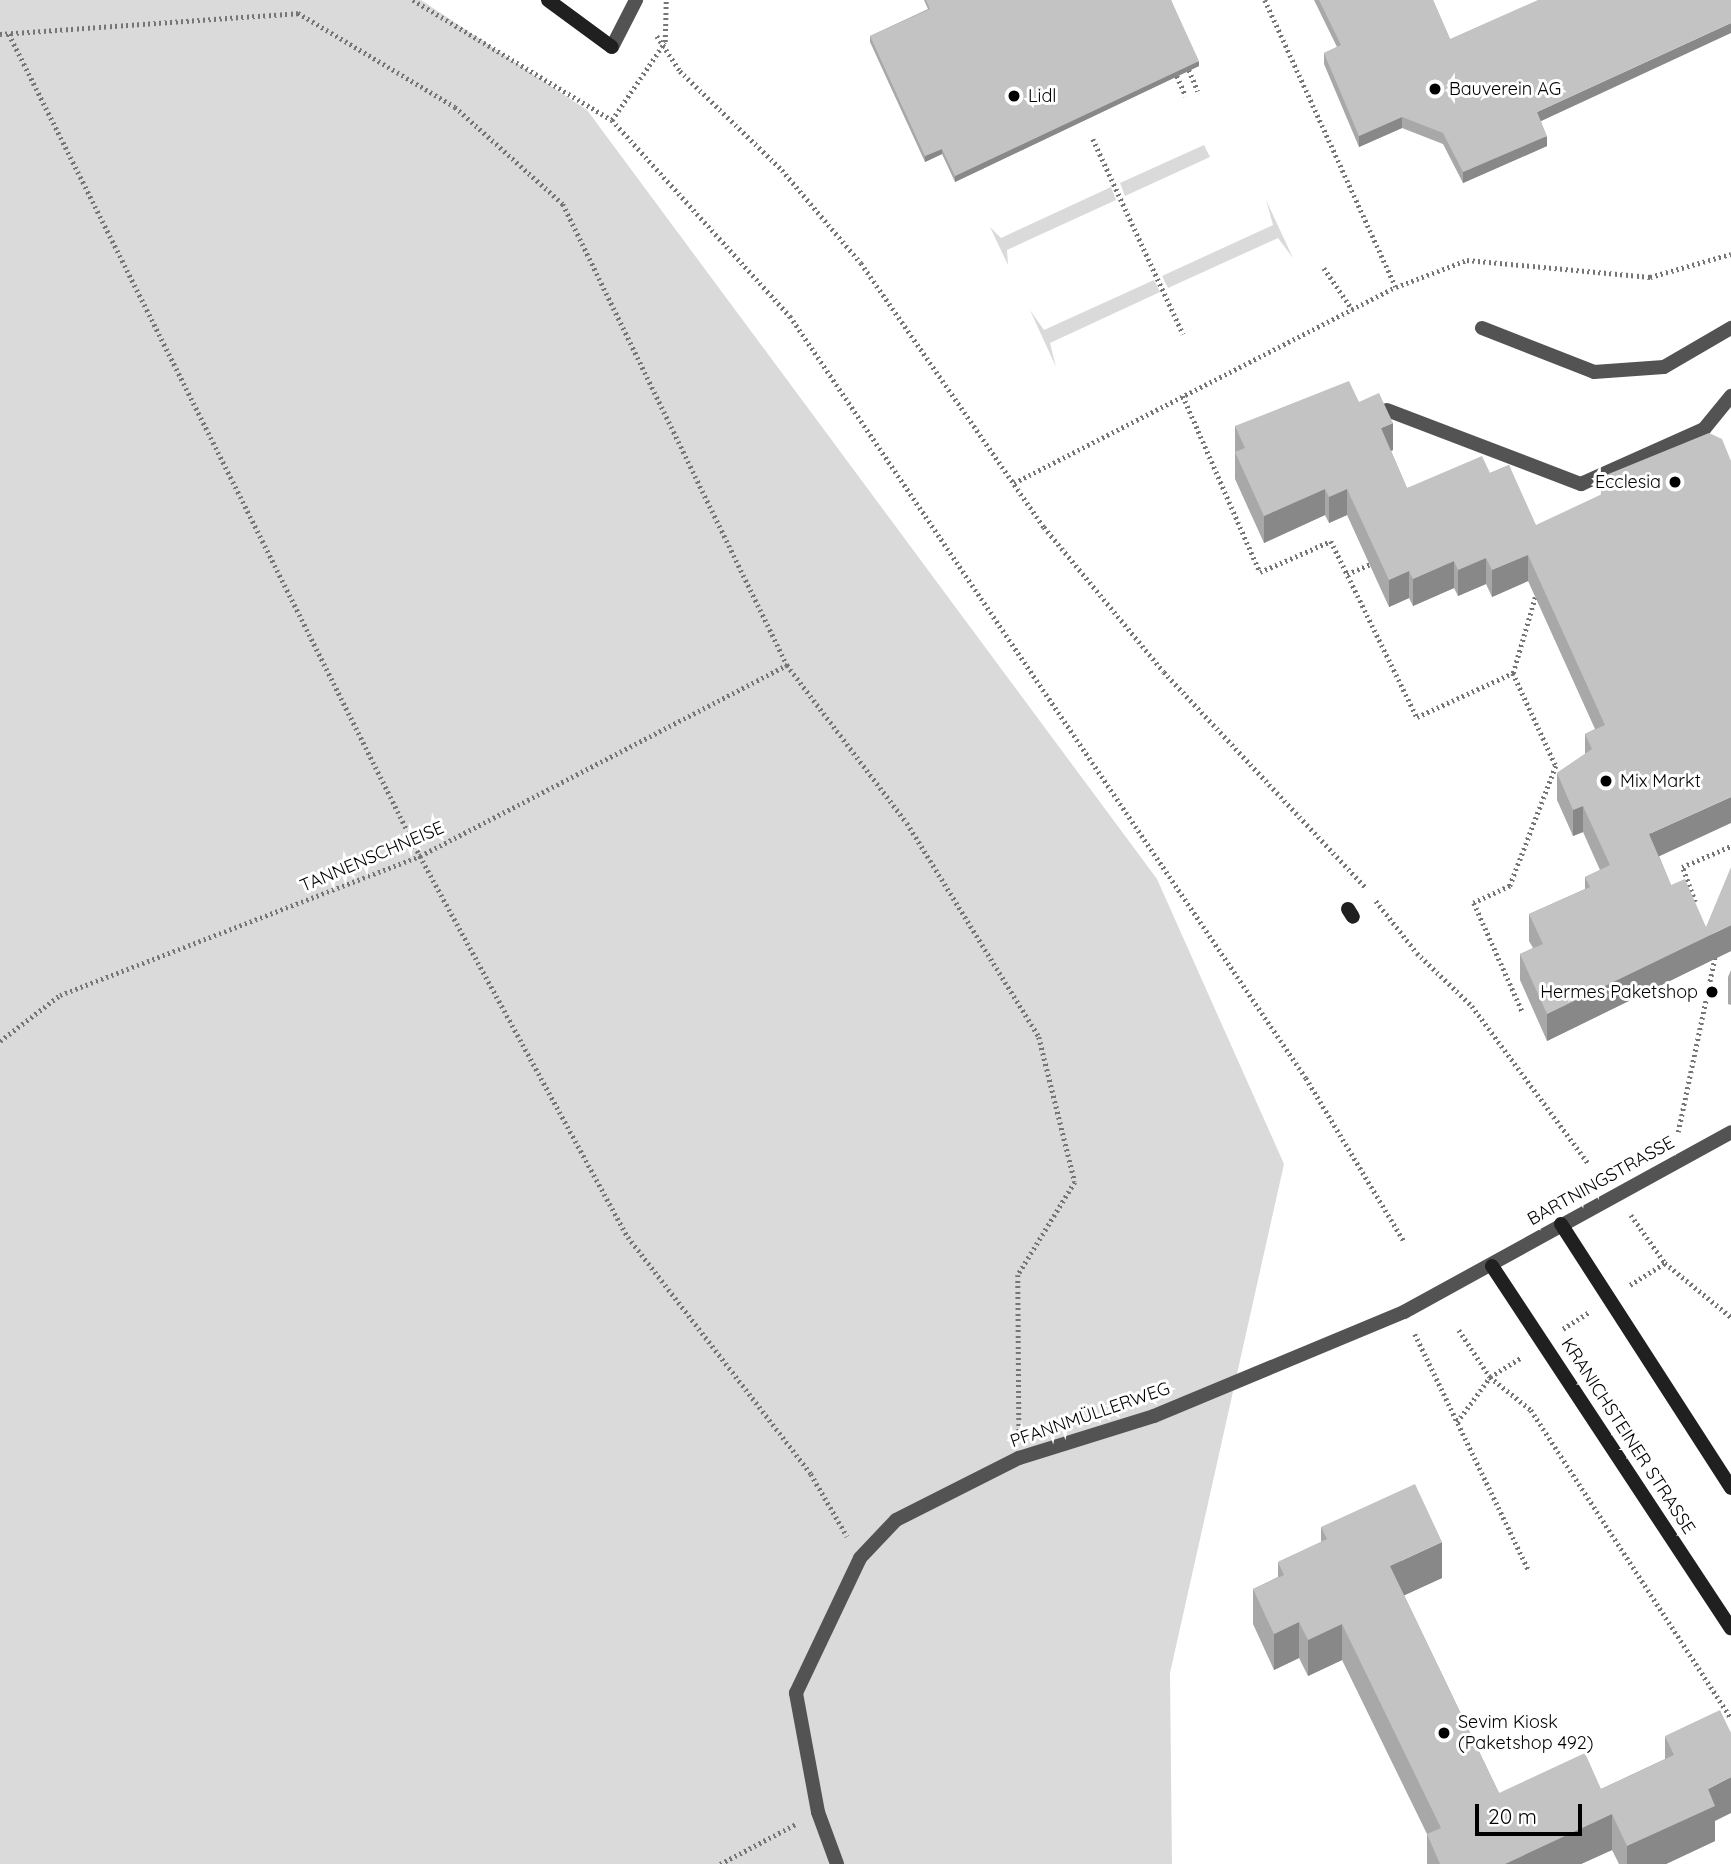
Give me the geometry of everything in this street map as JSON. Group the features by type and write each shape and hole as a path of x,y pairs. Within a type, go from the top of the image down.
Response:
{"main road":[{"path":"548,0 611,47"},
{"path":"1562,1224 1731,1488"},
{"name":"KRANICHSTEINER STRASSE","path":"1492,1266 1731,1628"}],"street":[{"path":"611,47 636,0"},
{"path":"1482,328 1594,372 1664,367 1731,328"},
{"path":"1387,410 1581,484 1704,429 1731,396"},
{"name":"BARTNINGSTRASSE","path":"1492,1266 1670,1162 1731,1132"},
{"name":"PFANNMÜLLERWEG","path":"837,1864 818,1812 796,1693 860,1558 896,1520 1019,1458 1154,1416 1404,1312 1492,1266"}],"path":[{"path":"413,0 612,120 790,316 1306,1078 1405,1243"},
{"path":"612,120 665,43 666,0"},
{"path":"1265,0 1396,287"},
{"path":"0,34 298,13 455,107 563,204 787,665 907,823 1039,1037 1075,1182 1018,1275 1019,1458"},
{"path":"9,34 420,856 628,1237 811,1474 860,1558"},
{"path":"657,36 665,43 680,71 782,170 861,264 1014,483 1164,671 1472,1006 1588,1163"},
{"path":"1189,71 1198,91"},
{"path":"1177,76 1186,96"},
{"path":"1093,139 1183,334"},
{"path":"1014,483 1396,287 1467,260 1650,276 1731,254"},
{"path":"1324,268 1352,309"},
{"path":"1183,396 1260,572 1331,541 1417,717 1513,673"},
{"path":"1347,574 1370,564"},
{"path":"1523,1013 1474,903 1510,886 1556,766 1513,673 1540,583"},
{"name":"TANNENSCHNEISE","path":"0,1041 60,995 420,856 787,665"},
{"path":"1696,906 1682,867 1731,846"},
{"path":"1670,1162 1716,957 1711,944"},
{"path":"1631,1215 1665,1263 1731,1317"},
{"path":"1629,1286 1665,1263"},
{"path":"1404,1312 1528,1569"},
{"path":"1557,1333 1589,1313"},
{"path":"1459,1329 1490,1377 1531,1410 1731,1718"},
{"path":"1457,1422 1490,1377 1533,1349"},
{"path":"720,1864 818,1812"}],"shaded area":[{"path":"0,0 421,0 587,110 1157,879 1284,1164 1170,1673 1172,1864 0,1864"},
{"path":"1204,145 1210,157 1125,196 1120,183"},
{"path":"1111,187 1116,200 1007,250 1008,265 990,227 1001,238"},
{"path":"1266,200 1293,258 1278,238 1168,288 1162,276 1273,225"},
{"path":"1154,280 1160,292 1050,343 1056,367 1030,310 1044,330"}],"building":[{"name":"Lidl","path":"926,0 1171,0 1199,61 955,176 942,149 925,156 870,36 930,9"},
{"name":"Bauverein AG","path":"1319,0 1433,0 1450,39 1538,0 1731,0 1731,23 1537,112 1547,136 1463,172 1443,133 1402,117 1359,136 1324,53 1341,45"},
{"path":"1349,381 1359,402 1379,393 1393,423 1381,428 1407,488 1482,456 1490,473 1509,465 1536,525 1600,495 1606,475 1709,433 1722,439 1731,461 1731,797 1649,834 1671,885 1685,879 1706,927 1731,867 1731,925 1547,1014 1520,954 1543,944 1529,914 1590,887 1585,877 1610,865 1583,806 1573,810 1557,773 1592,749 1585,734 1605,725 1528,555 1492,570 1486,558 1458,570 1454,561 1413,579 1409,571 1389,580 1347,489 1329,497 1325,489 1264,516 1235,452 1245,448 1235,426"},
{"path":"1415,1484 1442,1542 1390,1566 1499,1793 1585,1753 1601,1789 1674,1755 1665,1736 1720,1710 1731,1733 1731,1777 1708,1789 1715,1806 1627,1846 1612,1814 1505,1864 1440,1864 1427,1834 1441,1828 1342,1624 1308,1640 1299,1622 1274,1634 1253,1589 1284,1575 1278,1562 1327,1539 1321,1527"}],"place":[{"name":"Bauverein AG","path":"1435,89"},
{"name":"Lidl","path":"1014,96"},
{"name":"Ecclesia","path":"1675,482"},
{"name":"Mix Markt","path":"1606,781"},
{"name":"Hermes Paketshop","path":"1712,992"},
{"name":"Sevim Kiosk (Paketshop 492)","path":"1444,1733"}]}
